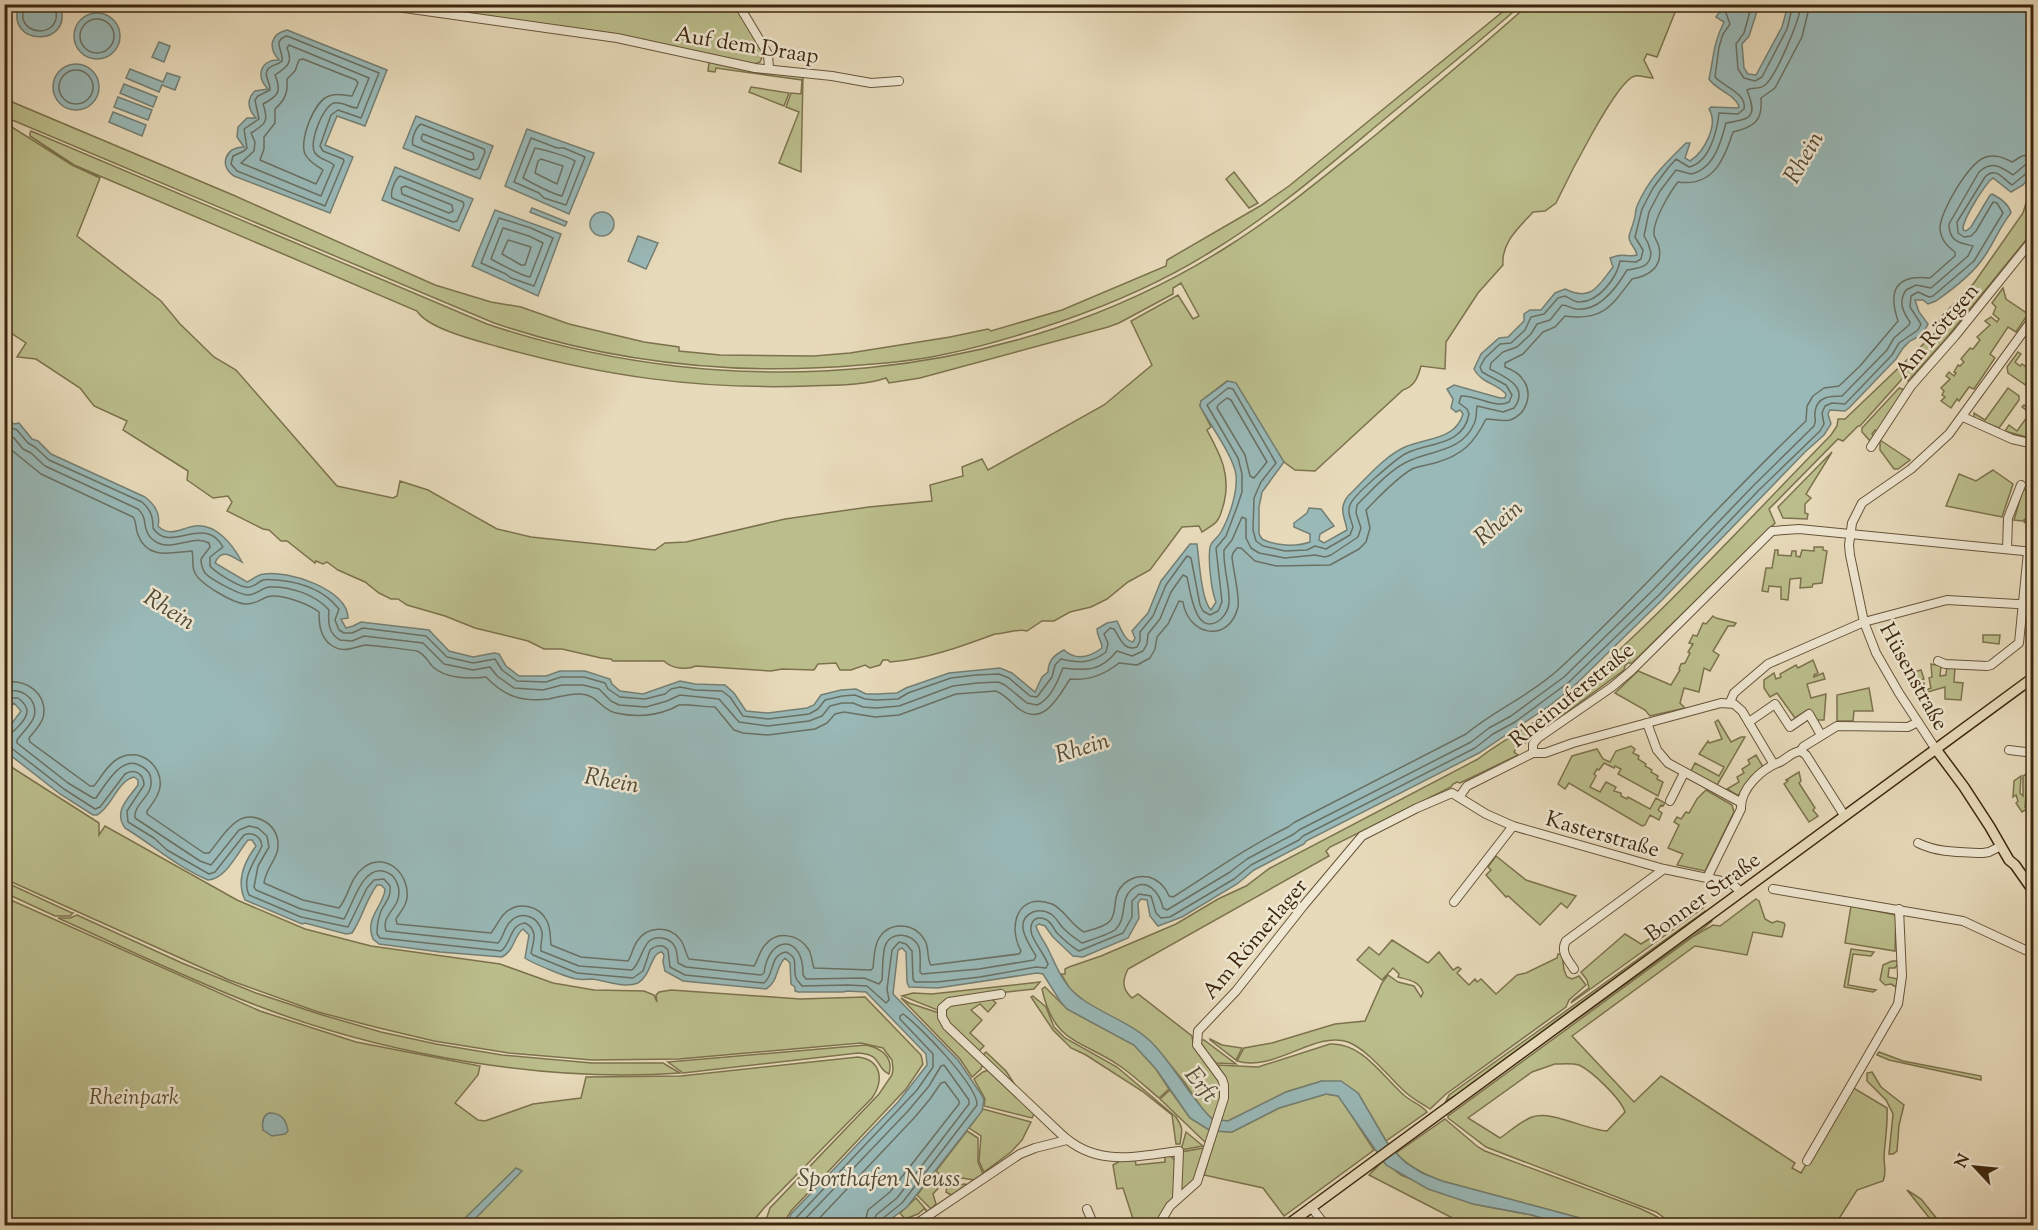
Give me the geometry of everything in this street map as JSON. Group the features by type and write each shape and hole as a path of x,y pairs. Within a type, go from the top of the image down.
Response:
{"main road":[{"name":"Bonner Straße","path":"1286,1226 2034,677"},
{"path":"1935,748 1960,780 2001,846 2034,892"}],"street":[{"name":"Auf dem Draap","path":"376,4 617,38 738,65 871,83 899,81"},
{"path":"738,4 768,54 769,69"},
{"name":"Am Röttgen","path":"1871,447 1911,386 1955,336 2034,238"},
{"path":"1850,534 1854,515 1862,503 1933,450 1963,417 2034,317"},
{"path":"1963,417 2012,439 2034,444"},
{"path":"2007,549 2008,518 2020,485"},
{"name":"Rheinuferstraße","path":"1336,867 1363,835 1449,793 1460,796 1467,786 1533,753 1533,744 1538,738 1612,687 1631,671 1772,531 1800,529 2031,552"},
{"name":"Hüsenstraße","path":"1850,534 1850,555 1864,622 1876,653 1935,748"},
{"path":"1938,661 1945,664 1991,665 2019,643 2031,552"},
{"path":"1730,702 1734,693 1768,663 1864,622 1947,600 2034,605"},
{"path":"1533,753 1545,753 1573,743 1730,702 1738,706 1773,763"},
{"path":"1749,722 1775,704 1790,727 1809,714 1821,735"},
{"path":"1707,878 1741,809 1740,802 1752,782 1773,763 1801,751 1803,747 1838,726 1908,727 1918,722"},
{"path":"1647,723 1660,755 1668,763 1740,802"},
{"path":"2009,750 2034,753"},
{"path":"1801,751 1806,755 1844,815"},
{"path":"1670,801 1684,773"},
{"name":"Kasterstraße","path":"1460,796 1486,814 1513,826 1664,869 1731,883 1741,892"},
{"path":"1454,902 1513,826"},
{"path":"1918,843 1934,850 1954,851 1989,852 2001,846"},
{"name":"Am Römerlager","path":"1177,1199 1197,1182 1221,1106 1224,1085 1219,1074 1198,1048 1196,1038 1198,1031 1236,992 1336,867"},
{"path":"1574,969 1564,953 1566,941 1664,869"},
{"path":"1773,889 1963,921 2034,954"},
{"path":"1807,1161 1898,1004 1902,976 1899,909"},
{"path":"1001,994 949,1002 942,1008 942,1017 947,1026 1067,1140 1088,1152 1107,1157 1127,1157 1179,1151 1177,1199 1158,1226"},
{"path":"913,1226 1020,1154 1067,1140"},
{"path":"1311,1207 1326,1226"},
{"path":"1087,1209 1094,1226"}],"green space":[{"path":"401,5 736,5 764,52 760,62 752,65"},
{"path":"1511,5 1521,5 1299,190 1235,237 1176,272 1101,307 1004,339 936,356 861,365 768,369 675,363 629,357 539,337 494,323 5,117 5,99 233,195 435,285 491,302 521,307 569,324 644,342 679,347 679,351 720,355 814,356 850,353 988,329 991,331 1062,310 1166,266 1167,260 1260,206 1289,186"},
{"path":"1528,5 1678,5 1657,57 1647,54 1644,60 1653,78 1635,76 1627,81 1616,94 1592,133 1556,203 1545,211 1533,212 1512,236 1505,249 1503,265 1478,293 1446,342 1445,369 1421,366 1413,384 1403,390 1315,471 1295,470 1284,462 1227,381 1201,401 1200,406 1211,427 1207,430 1220,456 1225,473 1226,493 1220,517 1216,522 1202,532 1199,526 1182,527 1150,570 1091,607 1070,612 1054,621 1042,621 1027,631 995,634 956,648 917,658 890,662 883,660 880,665 870,668 865,665 851,670 840,670 836,663 818,664 814,670 771,671 696,666 680,668 664,661 613,661 562,649 544,649 528,641 475,628 407,605 398,599 391,599 327,562 323,564 316,561 315,563 287,541 281,541 269,530 227,511 232,502 228,496 213,498 187,480 188,471 123,430 127,421 94,406 80,388 36,359 17,357 26,343 5,329 4,122 72,165 100,178 77,236 161,301 180,324 214,357 236,370 337,486 393,498 397,496 400,481 428,490 497,529 531,537 655,550 665,543 686,542 785,519 932,501 930,485 963,476 962,467 982,459 988,470 1104,405 1152,365 1131,321 1178,295 1193,319 1199,316 1181,283 1173,288 1173,294 1119,323 920,378 889,383 886,378 848,385 768,387 652,379 576,366 454,334 431,323 417,311 74,165 30,136 30,133 31,131 487,324 580,350 675,366 772,372 868,368 963,353 1056,328 1145,292 1230,245 1287,205 1378,133"},
{"path":"709,62 758,73 803,76 801,172 779,163 799,112 786,107 791,93 801,94 802,80 716,68 715,72 708,71"},
{"path":"751,87 789,93 784,106 749,92"},
{"path":"1234,172 1258,203 1249,208 1226,179"},
{"path":"2033,191 2033,227 2028,234 2030,235 1944,341 1908,381 1903,378 1860,426 1843,441 1838,439 1769,509 1775,523 1632,663 1628,663 1624,670 1525,743 1519,744 1514,752 1518,755 1460,783 1457,782 1330,847 1326,851 1329,856 1128,969 1124,985 1129,995 1132,998 1138,994 1192,1036 1196,1049 1217,1075 1221,1091 1214,1120 1205,1113 1185,1083 1155,1046 1084,1001 1070,989 1061,974 1065,974 1065,969 1176,924 1218,899 1246,886 1270,868 1478,759 1558,705 1629,641 1698,573 1831,435 1837,426 1838,419 1845,419 1937,331 1940,318 1974,283 2023,213"},
{"path":"2003,288 2006,299 2028,314 2016,332 2008,327 1990,354 1995,358 1974,389 1969,387 1951,408 1941,401 1945,397 1942,395 1944,391 1941,388 1950,379 1946,376 1949,372 1954,376 1958,365 1964,362 1961,359 1980,340 1977,337 1990,325 1985,321 1991,317 1997,322 1999,319 1993,314 1996,307 1992,303"},
{"path":"2018,352 2021,354 2015,362 2033,372 2033,390 2008,373 2007,367"},
{"path":"1899,388 1905,390 1878,432 1875,430 1872,434 1875,437 1871,442 1862,432 1862,428"},
{"path":"2008,388 2019,396 2019,400 1999,428 1974,418 1974,413 1985,420"},
{"path":"2033,403 2033,439 2005,431 2009,425 2017,431 2030,413 2022,407 2024,405 2029,409"},
{"path":"1880,440 1910,460 1898,469 1894,469 1880,450"},
{"path":"1832,452 1806,494 1811,498 1805,504 1807,519 1783,518 1778,507"},
{"path":"1993,470 2013,484 2002,517 1946,506 1959,474 1976,481"},
{"path":"2023,489 2033,492 2033,529 2027,527 2025,519 2014,520"},
{"path":"1814,547 1823,547 1823,550 1827,551 1822,583 1800,588 1801,578 1790,579 1788,600 1781,599 1781,587 1769,586 1768,592 1762,591 1766,568 1772,568 1775,550 1778,550 1778,555 1791,556 1792,551 1796,551 1796,556 1800,557 1802,550 1814,551"},
{"path":"1713,616 1736,623 1734,626 1728,626 1713,651 1719,655 1710,671 1704,668 1699,692 1684,688 1680,703 1685,708 1650,716 1645,710 1615,693 1638,671 1671,685 1681,664 1685,663 1690,653 1688,652 1693,644 1689,643 1693,635 1697,636 1703,623 1706,624"},
{"path":"1983,635 2000,635 1999,644 1983,642"},
{"path":"1813,660 1818,673 1814,677 1823,673 1825,679 1807,684 1811,698 1826,694 1824,720 1816,720 1809,709 1795,718 1777,693 1770,697 1764,688 1764,680 1774,673 1776,679 1781,677 1780,674 1796,665 1798,668"},
{"path":"1931,664 1941,666 1940,676 1946,675 1947,666 1955,667 1954,682 1963,683 1961,700 1945,699 1945,687 1924,693 1924,697 1921,697 1917,690 1915,691 1913,688 1917,685 1913,678 1915,677 1914,672 1921,670 1924,679 1917,681 1918,684 1924,683 1926,690 1931,688 1929,678 1932,677"},
{"path":"1869,688 1873,711 1854,711 1853,721 1837,721 1837,695"},
{"path":"1718,720 1731,742 1745,737 1716,787 1690,773 1695,763 1719,776 1724,767 1699,754 1708,741 1709,743 1722,739 1715,722"},
{"path":"1631,746 1635,749 1633,753 1639,756 1638,759 1658,776 1657,779 1663,782 1658,796 1618,774 1621,769 1604,763 1594,774 1596,776 1590,787 1600,792 1606,782 1616,787 1614,791 1621,793 1621,796 1627,799 1628,797 1650,809 1656,798 1665,803 1658,810 1662,813 1659,820 1650,815 1645,825 1642,826 1569,783 1565,789 1558,784 1572,756 1597,749 1603,759 1610,762 1616,751"},
{"path":"1756,755 1763,767 1741,794 1737,795 1727,789 1739,782 1737,777 1744,773 1742,769 1750,764 1748,760"},
{"path":"5,763 99,823 99,835 105,826 237,900 305,929 371,946 500,964 553,983 594,990 644,991 654,995 657,1002 656,995 659,992 671,990 800,999 865,997 921,1055 923,1064 906,1089 791,1211 786,1219 789,1225 771,1225 767,1217 770,1208 879,1094 892,1075 892,1060 883,1048 861,1043 679,1059 592,1060 509,1053 434,1041 318,1012 229,980 5,879"},
{"path":"1799,772 1801,781 1799,783 1818,816 1809,822 1784,784 1788,781 1786,780"},
{"path":"2028,773 2025,807 2027,809 2022,812 2016,803 2018,801 2016,795 2013,797 2014,781 2021,776 2020,793 2023,796 2023,776"},
{"path":"1706,790 1732,805 1734,812 1705,871 1677,865 1683,854 1668,848 1679,825 1674,822 1677,817 1681,819 1686,812 1689,813 1697,799"},
{"path":"1496,856 1526,880 1576,896 1567,908 1561,903 1540,925 1508,896 1506,897 1486,875 1491,870 1488,867"},
{"path":"5,882 73,913 70,916 55,916 5,893"},
{"name":"Rheinpark","path":"4,897 260,1011 356,1042 480,1066 478,1075 455,1103 478,1120 485,1121 533,1104 581,1098 586,1077 681,1076 858,1057 872,1062 876,1067 878,1085 872,1098 750,1225 5,1225"},
{"path":"1756,899 1759,901 1765,919 1772,923 1777,921 1785,925 1782,937 1753,932 1747,955 1695,946 1572,1036 1634,1102 1661,1076 1795,1163 1792,1168 1801,1173 1852,1087 1887,1108 1883,1181 1857,1190 1835,1225 1674,1225 1656,1212 1486,1147 1448,1118 1694,936 1713,925 1720,926","holes":["1555,1064 1576,1064 1585,1068 1618,1100 1625,1112 1607,1131 1559,1118 1540,1116 1524,1121 1500,1138 1468,1118 1532,1072"]},
{"path":"1707,903 1571,1003 1589,988 1581,972 1625,934 1641,944"},
{"path":"1851,906 1896,915 1895,951 1845,943"},
{"path":"1705,911 1706,913 1462,1092 1446,1101 1449,1095"},
{"path":"77,915 182,963 256,993 381,1032 502,1055 592,1063 663,1063 680,1073 576,1074 522,1069 414,1052 361,1039 309,1024 235,997 58,918 70,918"},
{"path":"1711,919 1712,921 1704,928 1559,1032"},
{"path":"1392,940 1428,963 1439,952 1453,970 1458,967 1461,969 1457,973 1469,985 1475,979 1477,982 1481,979 1496,994 1517,975 1557,958 1558,954 1562,954 1567,977 1572,979 1579,976 1586,985 1569,1000 1566,1007 1446,1094 1430,1109 1406,1093 1370,1057 1348,1042 1335,1040 1322,1042 1265,1061 1251,1063 1237,1061 1244,1048 1272,1043 1335,1024 1365,1021 1388,975 1398,982 1414,986 1421,997 1422,989 1414,982 1398,977 1399,974 1393,968 1382,980 1357,960 1369,947 1379,955"},
{"path":"1851,949 1874,952 1871,956 1853,954 1848,985 1876,990 1873,992 1844,987"},
{"path":"1897,961 1898,964 1895,968 1889,968 1888,977 1898,979 1896,987 1891,984 1885,985 1880,980 1883,965"},
{"path":"1040,982 1034,989 954,998 940,1011 902,996 913,993 932,994"},
{"path":"1045,987 1067,1009 1134,1045 1156,1069 1169,1089 1159,1098 1120,1066 1070,1038 1061,1030 1047,1007 1042,989"},
{"path":"1033,996 1046,1007 1054,1027 1065,1038 1117,1067 1176,1117 1182,1130 1180,1144 1176,1144 1172,1115 1142,1091 1071,1048 1053,1030 1031,997"},
{"path":"901,998 939,1013 983,1063 981,1069 972,1077 960,1059"},
{"path":"991,998 996,1003 988,1012 980,1004 971,1010 982,1020 970,1033 984,1046 978,1052 945,1021 945,1008 948,1005"},
{"path":"1200,1040 1204,1040 1236,1064 1216,1063 1203,1048"},
{"path":"1210,1040 1222,1045 1242,1048 1236,1060"},
{"path":"1330,1044 1342,1045 1362,1055 1405,1096 1427,1112 1386,1141 1358,1093 1322,1081 1286,1092 1228,1121 1220,1121 1227,1092 1218,1065 1258,1067"},
{"path":"866,1045 877,1048 885,1054 890,1063 889,1074 871,1056 858,1053 683,1073 668,1062"},
{"path":"986,1052 1006,1071 1017,1088 982,1056"},
{"path":"1879,1052 1903,1061 1981,1076 1981,1080 1889,1060 1877,1055"},
{"path":"991,1069 1035,1112 1032,1118 984,1106 985,1099 974,1079"},
{"path":"1872,1072 1881,1087 1904,1105 1899,1125 1897,1151 1893,1154 1889,1154 1893,1114 1886,1100 1867,1081 1867,1073"},
{"path":"1170,1090 1190,1118 1211,1131 1206,1143 1160,1099"},
{"path":"1326,1094 1339,1096 1374,1150 1284,1216 1263,1188 1204,1175 1217,1131 1232,1132 1279,1108"},
{"path":"983,1109 1031,1122 1022,1140 1011,1152 984,1172 979,1161 981,1136 969,1128"},
{"path":"1445,1119 1485,1151 1639,1208 1670,1225 1606,1225 1442,1181 1417,1170 1396,1153"},
{"path":"967,1131 978,1138 978,1162 983,1174 974,1180 962,1178 944,1181 936,1171"},
{"path":"1186,1132 1203,1146 1181,1150"},
{"path":"1204,1148 1193,1182 1185,1190 1180,1189 1181,1152"},
{"path":"1170,1155 1176,1162 1173,1198 1154,1225 1135,1225 1123,1188 1117,1189 1113,1165 1122,1160 1135,1159 1136,1165 1165,1162 1165,1156"},
{"path":"1383,1161 1401,1175 1473,1204 1532,1215 1565,1225 1466,1225 1369,1175"},
{"path":"934,1173 941,1178 943,1183 933,1194 936,1204 931,1209 917,1195"},
{"path":"967,1185 953,1196 946,1192 947,1187"},
{"path":"1907,1190 1921,1199 1942,1225 1935,1225"},
{"path":"916,1198 928,1212 924,1209 905,1219 900,1213"}],"water":[{"path":"19,5 60,5 62,19 58,29 50,35 40,37 29,35 21,29 17,19"},
{"path":"1724,5 1759,5 1749,36 1742,44 1744,68 1748,74 1756,75 1782,27 1788,5 2033,5 2033,173 2023,185 2011,192 1993,178 1975,202 1966,218 1963,230 1966,231 1971,227 1992,194 2006,204 2011,213 1988,252 1962,281 1936,301 1928,304 1923,300 1915,300 1919,312 1928,324 1922,335 1910,341 1903,348 1896,359 1849,408 1845,411 1830,410 1828,414 1831,424 1824,435 1662,600 1573,687 1549,706 1479,753 1306,841 1254,870 1237,884 1182,917 1158,926 1150,916 1147,900 1141,899 1138,903 1139,918 1128,938 1083,957 1073,956 1045,926 1039,924 1036,926 1058,971 1071,989 1091,1005 1147,1038 1163,1055 1212,1119 1228,1121 1286,1092 1322,1081 1341,1081 1358,1093 1386,1141 1398,1155 1422,1173 1442,1181 1606,1225 1565,1225 1532,1215 1473,1204 1428,1189 1386,1165 1338,1096 1326,1094 1279,1108 1232,1132 1211,1131 1190,1118 1156,1069 1134,1045 1067,1009 1043,974 938,988 909,987 906,952 902,948 898,950 893,994 958,1060 984,1100 982,1111 907,1207 883,1225 791,1225 788,1221 791,1214 898,1102 927,1065 926,1054 866,992 795,991 795,987 791,984 790,963 785,958 773,982 766,989 683,981 665,971 662,952 655,956 642,980 633,985 577,979 525,958 529,935 523,929 509,951 502,957 379,944 373,939 371,925 384,895 385,889 381,885 377,885 373,891 352,933 346,934 302,924 245,900 241,879 245,865 256,846 252,840 248,840 226,870 208,880 175,862 125,828 121,811 126,800 138,785 138,780 134,777 123,784 102,811 93,815 60,794 5,751 4,734 21,711 14,703 5,712 5,417 14,424 19,423 32,439 38,441 51,454 145,497 156,510 158,526 162,530 171,532 203,526 223,536 242,562 224,554 215,563 247,582 264,574 287,575 301,579 327,590 338,598 348,618 341,619 346,628 361,622 429,630 449,651 473,657 499,654 506,666 519,676 546,676 560,671 585,671 610,679 620,691 643,694 680,681 725,685 734,693 746,711 768,713 807,708 814,705 821,695 841,690 856,689 866,694 897,693 949,673 1000,668 1012,673 1035,692 1042,677 1048,672 1050,662 1057,654 1064,650 1078,657 1093,654 1102,648 1097,629 1107,623 1117,621 1125,637 1133,642 1135,638 1132,631 1148,613 1161,581 1190,544 1197,544 1203,588 1211,610 1216,602 1210,575 1210,547 1221,532 1230,512 1236,489 1236,475 1226,450 1200,406 1201,401 1228,381 1236,383 1284,462 1262,492 1259,507 1259,534 1262,539 1286,545 1310,542 1310,534 1294,527 1294,523 1307,513 1309,508 1321,509 1334,526 1320,534 1319,540 1324,543 1347,530 1343,505 1348,496 1375,469 1397,451 1439,437 1454,429 1463,414 1460,410 1456,412 1451,408 1453,399 1447,389 1454,385 1505,398 1506,394 1477,374 1474,369 1481,354 1499,338 1508,337 1524,321 1524,314 1530,310 1541,310 1555,293 1565,289 1582,294 1594,290 1613,267 1610,258 1619,255 1637,255 1629,236 1637,206 1652,179 1686,143 1690,143 1685,158 1690,161 1705,145 1711,130 1712,115 1709,109 1711,107 1738,108 1733,98 1709,79 1716,44 1724,22 1716,17"},
{"path":"97,13 113,20 120,36 113,52 97,59 81,52 74,36 81,20"},
{"path":"287,30 387,70 365,126 337,116 325,145 353,157 330,213 234,176 226,167 226,157 229,153 244,147 237,137 238,127 247,118 256,118 251,112 250,97 255,91 268,89 262,79 262,69 268,62 279,60 273,51 272,42 277,35"},
{"path":"159,42 170,46 164,62 152,57"},
{"path":"76,64 92,71 99,87 92,103 76,110 60,103 53,87 60,71"},
{"path":"130,69 163,82 167,73 180,77 175,90 162,85 159,92 126,78"},
{"path":"124,84 157,97 153,107 120,93"},
{"path":"118,97 152,110 148,120 114,107"},
{"path":"113,112 146,125 142,136 109,122"},
{"path":"416,116 493,146 480,179 403,148"},
{"path":"527,129 594,153 569,214 505,186"},
{"path":"395,167 473,199 459,231 382,200"},
{"path":"532,208 567,222 565,226 530,212"},
{"path":"495,210 561,234 538,296 472,266"},
{"path":"602,212 607,213 613,219 613,229 607,235 602,236 597,235 591,229 590,224 591,219 597,213"},
{"path":"638,236 658,243 646,269 628,261"},
{"path":"269,1113 277,1114 284,1120 288,1131 285,1134 272,1136 263,1130 264,1118"},
{"path":"516,1168 522,1171 469,1225 458,1225"}],"water label":[{"name":"Rhein","path":"1803,157"},
{"name":"Rhein","path":"1498,522"},
{"name":"Rhein","path":"170,609"},
{"name":"Rhein","path":"1082,747"},
{"name":"Rhein","path":"612,780"},
{"name":"Erft","path":"1202,1084"},
{"name":"Sporthafen Neuss","path":"879,1178"}]}
